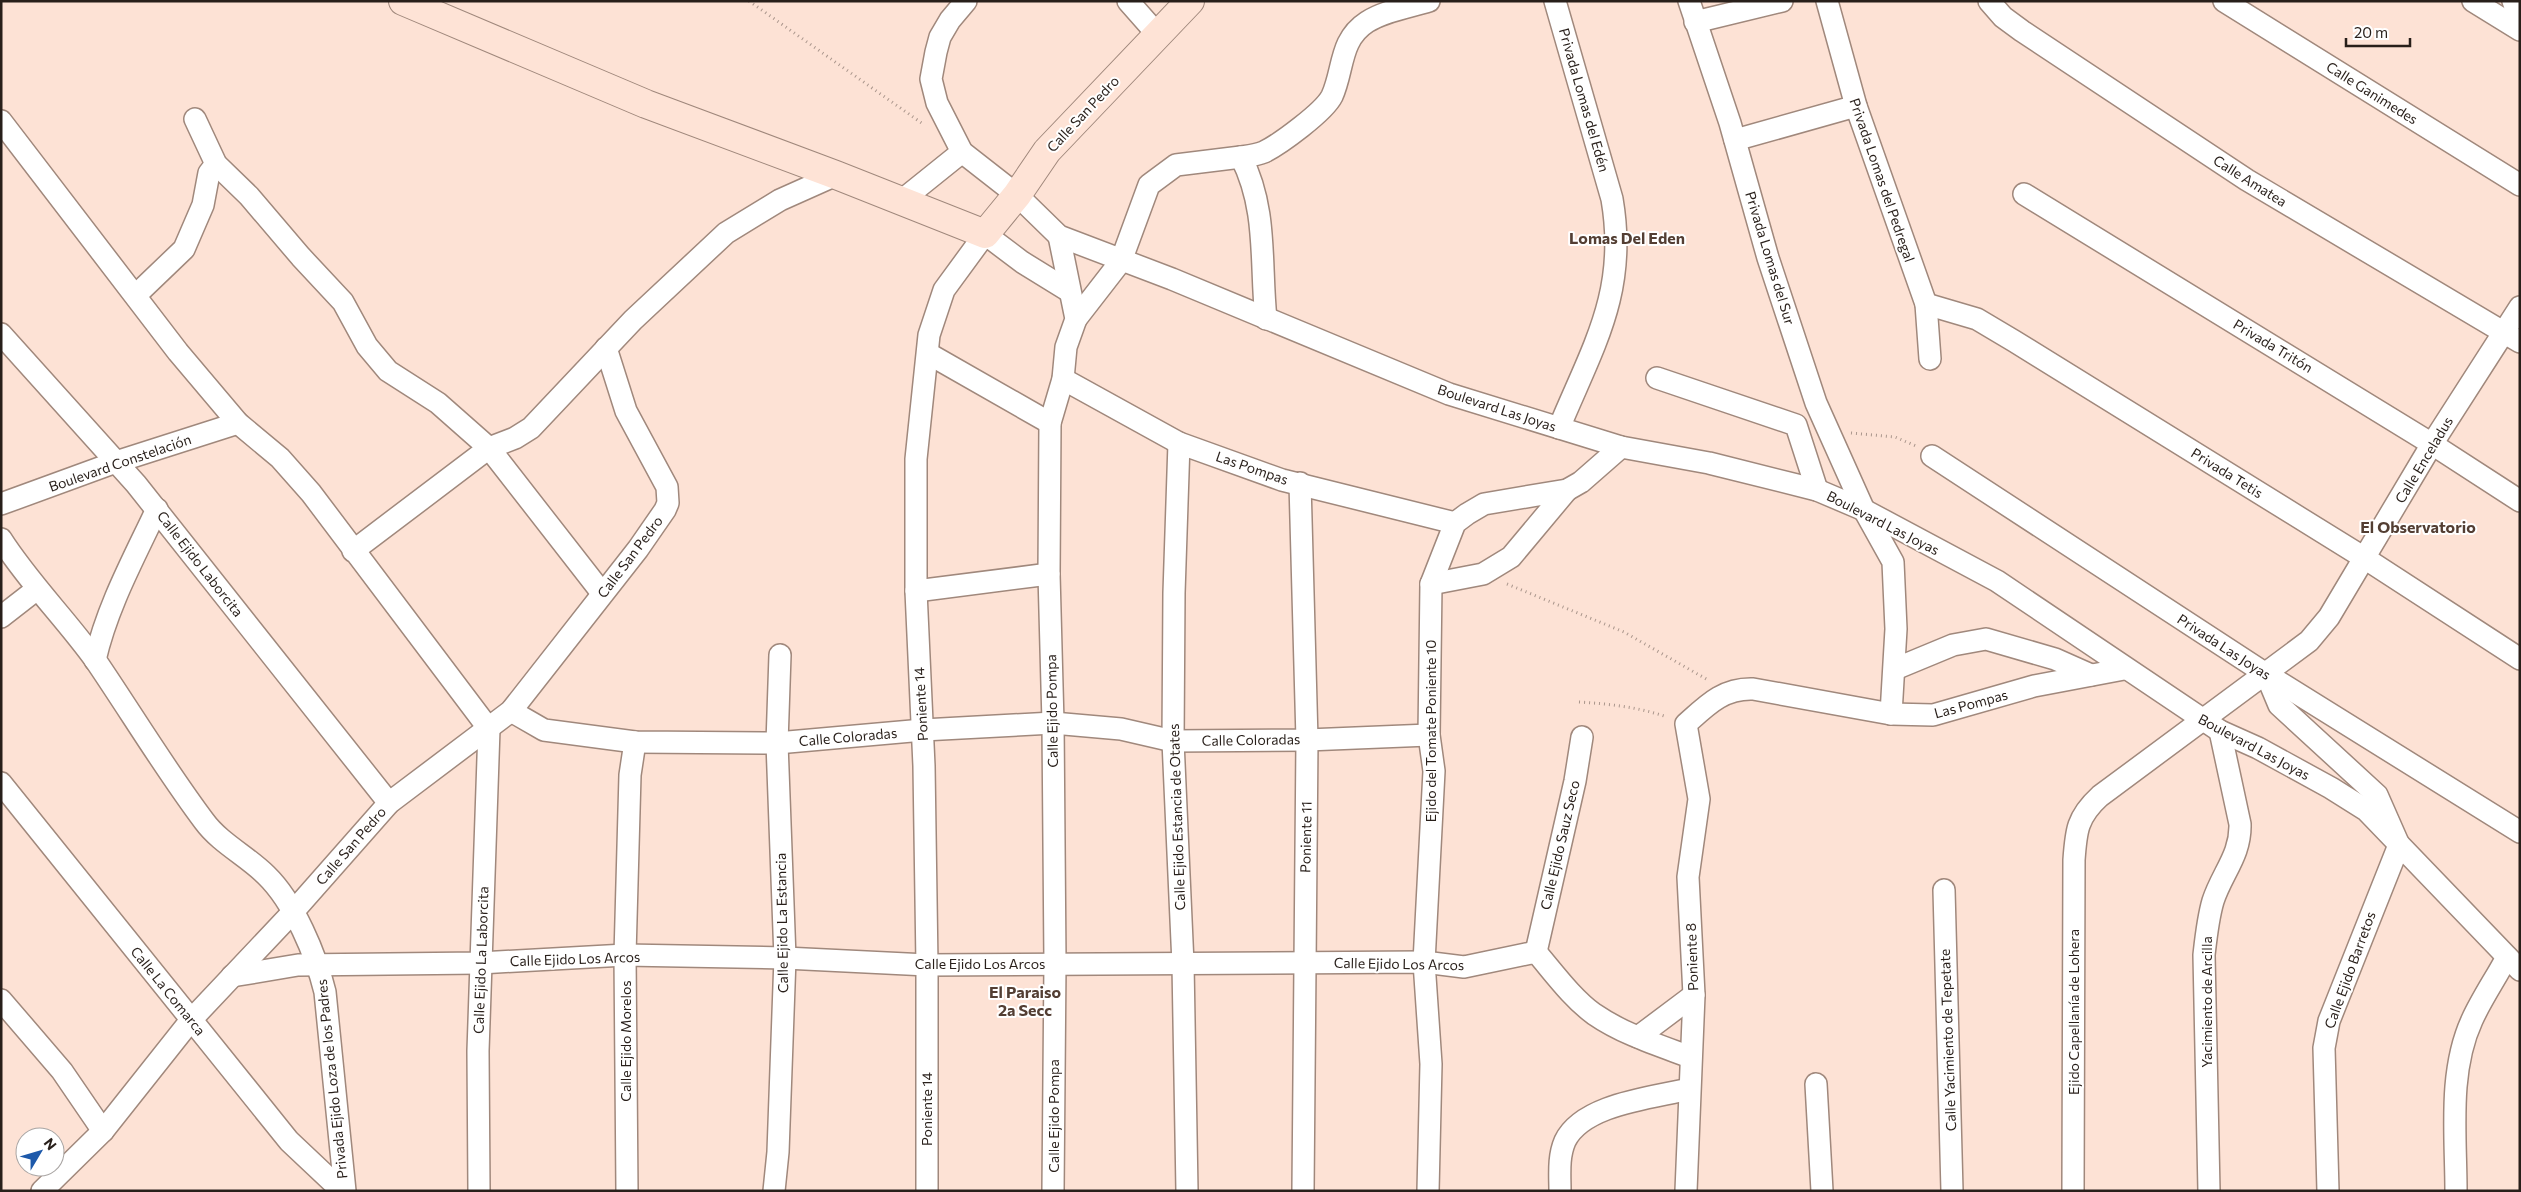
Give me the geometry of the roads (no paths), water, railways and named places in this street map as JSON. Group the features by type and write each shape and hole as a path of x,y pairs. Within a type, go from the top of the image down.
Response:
{"street":[{"path":"403,1 646,104 836,174 985,234 1022,262 1069,291"},
{"path":"966,1 950,20 940,37 931,79 937,103 962,152 1017,195 1059,236 1076,319"},
{"path":"1128,1 1158,35"},
{"name":"Calle San Pedro","path":"985,234 1017,195 1047,151 1190,1"},
{"path":"1266,320 1262,279 1263,245 1260,214 1250,175 1241,157 1264,152 1311,120 1325,106 1332,96 1345,48 1353,35 1367,22 1429,1"},
{"name":"Privada Lomas del Edén","path":"1555,1 1612,199 1618,231 1616,272 1610,304 1559,428"},
{"name":"Privada Lomas del Sur","path":"1689,1 1735,140 1768,258 1816,403 1831,432 1864,510 1893,562 1896,629 1891,714"},
{"path":"1696,22 1782,1"},
{"name":"Privada Lomas del Pedregal","path":"1827,1 1856,106 1926,304 1930,359"},
{"name":"Calle Ganimedes","path":"2224,1 2520,185"},
{"path":"2473,1 2520,30"},
{"path":"2513,1 2520,22"},
{"name":"Calle Amatea","path":"1990,3 2022,31 2247,180 2512,337"},
{"path":"1735,140 1856,106"},
{"path":"195,119 216,164 249,196 301,258 344,302 367,346 388,371 438,403 489,448 602,593"},
{"path":"1,121 178,352 238,423 280,458 311,493 489,729"},
{"path":"901,201 962,152"},
{"name":"Calle Ejido Pompa","path":"1053,1191 1055,963 1053,723 1048,574 1050,423 1063,379 1066,347 1076,319 1121,261 1149,185 1176,165 1241,157"},
{"path":"136,295 184,249 203,205 209,173 216,164"},
{"path":"353,551 489,448 531,428 606,348 726,233 780,200 836,174"},
{"name":"Privada Tritón","path":"2024,194 2520,500"},
{"name":"Poniente 14","path":"927,1191 927,966 923,730 919,695 916,591 916,459 929,335 944,290 985,234"},
{"name":"Boulevard Las Joyas","path":"1059,236 1172,280 1449,394 1621,447 1709,463 1817,490 1864,510 1997,581 2124,669 2212,726 2258,748 2366,810 2514,963"},
{"name":"Privada Tetis","path":"1926,304 1977,319 2366,559 2520,659"},
{"name":"Calle Enceladus","path":"2173,743 2212,726 2266,674 2310,641 2329,617 2366,559 2432,444 2512,337 2520,307"},
{"name":"Calle Ejido Laborcita","path":"1,334 157,509 389,803"},
{"name":"Calle San Pedro","path":"42,1191 104,1131 191,1020 292,913 389,803 511,712 638,548 665,510 668,503 667,487 626,411 606,348"},
{"path":"928,354 1050,423"},
{"path":"1657,378 1796,425 1831,432"},
{"name":"Las Pompas","path":"1063,379 1179,443 1282,480 1455,523"},
{"name":"Boulevard Constelación","path":"1,504 116,462 238,423"},
{"path":"1796,425 1817,490"},
{"name":"Calle Ejido Estancia de Otates","path":"1179,443 1174,593 1173,741 1183,964 1187,1191"},
{"path":"1455,523 1484,504 1567,490 1582,482 1621,447"},
{"name":"Privada Las Joyas","path":"1932,456 2266,674 2520,832"},
{"name":"Poniente 11","path":"1300,483 1307,740 1303,1191"},
{"path":"1431,584 1483,574 1511,557 1567,490"},
{"path":"95,660 100,635 115,597 157,509"},
{"name":"Ejido del Tomate Poniente 10","path":"1428,1191 1431,1064 1424,962 1434,771 1429,735 1431,584 1455,523"},
{"name":"Privada Ejido Loza de los Padres","path":"1,539 37,589 95,660 205,823 266,874 280,890 319,966 328,1021 343,1191"},
{"path":"916,591 1048,574"},
{"path":"1,617 37,589"},
{"path":"1895,669 1953,645 1986,639 2054,659 2091,675"},
{"name":"Calle Ejido La Estancia","path":"774,1191 778,1152 785,958 777,743 780,655"},
{"name":"Las Pompas","path":"1686,724 1710,702 1728,692 1740,689 1753,689 1891,714 1933,715 2034,686 2124,669"},
{"path":"2266,674 2279,705 2377,795 2399,845"},
{"path":"2172,700 2173,743"},
{"name":"Calle Coloradas","path":"511,712 544,730 634,742 777,743 923,730 1053,723 1128,730 1173,741 1307,740 1429,735"},
{"name":"Poniente 8","path":"1686,724 1699,799 1688,876 1694,994 1686,1191"},
{"name":"Yacimiento de Arcilla","path":"2209,1191 2204,955 2208,921 2214,899 2237,853 2240,839 2240,824 2212,726"},
{"name":"Calle Ejido La Laborcita","path":"479,1191 478,1051 489,729"},
{"name":"Calle Ejido Sauz Seco","path":"1536,952 1575,782 1582,737"},
{"name":"Calle Ejido Morelos","path":"627,1191 625,955 630,775 634,742"},
{"name":"Ejido Capellanía de Lohera","path":"2074,1191 2074,860 2076,833 2086,808 2173,743"},
{"name":"Calle La Comarca","path":"1,783 289,1140 343,1191"},
{"name":"Calle Ejido Barretos","path":"2328,1191 2324,1048 2329,1020 2399,845"},
{"name":"Calle Yacimiento de Tepetate","path":"1944,890 1952,1191"},
{"path":"1536,952 1576,998 1594,1014 1638,1037 1690,1057"},
{"name":"Calle Ejido Los Arcos","path":"232,976 298,965 480,963 625,955 785,958 927,966 1055,963 1424,962 1464,967 1536,952"},
{"path":"2456,1191 2456,1096 2461,1057 2472,1021 2514,963"},
{"path":"1638,1037 1694,994"},
{"path":"1,1000 62,1071 104,1131"},
{"path":"1816,1084 1822,1191"},
{"path":"1560,1191 1560,1159 1565,1141 1584,1119 1601,1110 1689,1089"}],"district":[{"name":"Lomas Del Eden","path":"1627,238"},
{"name":"El Observatorio","path":"2418,527"},
{"name":"El Paraiso 2a Secc","path":"1025,1001"}]}
